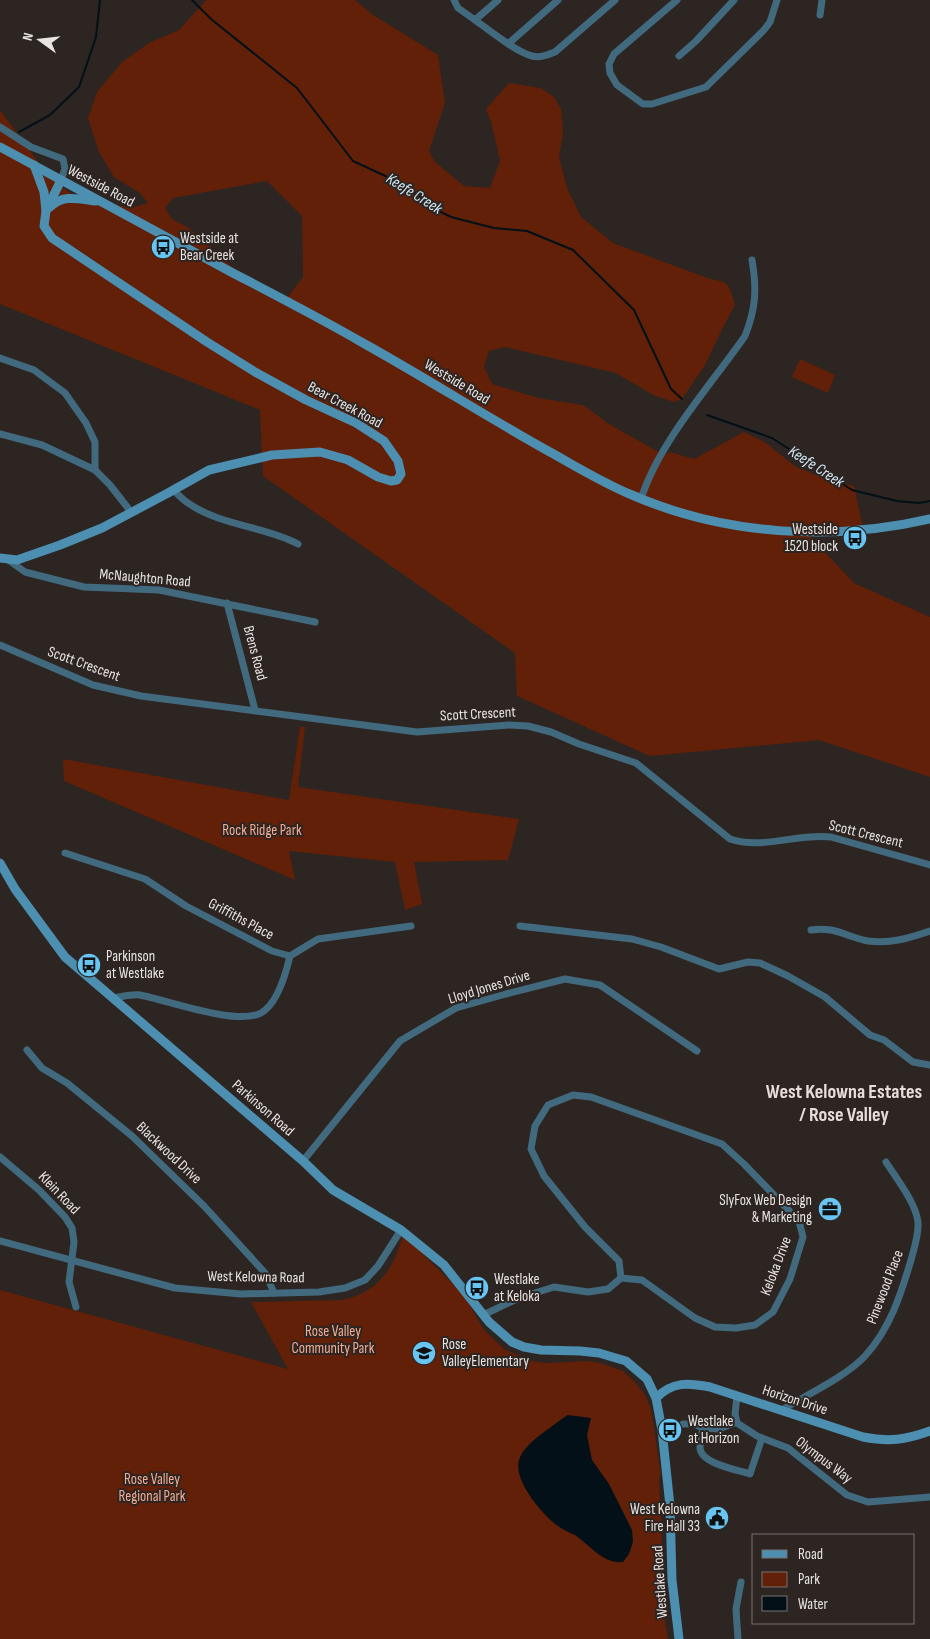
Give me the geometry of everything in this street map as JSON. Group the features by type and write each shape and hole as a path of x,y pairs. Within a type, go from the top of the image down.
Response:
{"street":[{"path":"454,0 458,8 509,43 532,56 544,57 555,52 615,0"},
{"path":"475,20 498,0"},
{"path":"509,43 558,0"},
{"path":"677,0 614,54 609,64 610,73 617,86 643,104 652,104 706,87 764,30 770,22 777,0"},
{"path":"679,56 696,41 734,0"},
{"path":"820,15 822,0"},
{"path":"0,127 31,147 63,159 65,168 46,211"},
{"name":"Westside Road","path":"0,147 362,342 520,436 594,477 641,499 720,522 784,531 860,530 930,519"},
{"path":"34,165 44,192 46,211"},
{"path":"46,211 55,202 64,198 102,201"},
{"name":"Bear Creek Road","path":"3,558 17,560 102,528 209,470 272,455 320,452 348,460 378,477 391,481 397,480 401,474 398,461 384,441 356,423 306,400 255,372 52,238 44,226 46,211"},
{"path":"641,499 649,477 669,443 745,336 751,322 756,293 752,260"},
{"path":"0,358 34,370 65,393 86,423 95,442 95,470"},
{"path":"0,434 42,446 95,470 110,485 130,512"},
{"path":"173,490 187,503 206,513 288,539 298,544"},
{"name":"McNaughton Road","path":"3,558 25,572 84,587 159,590 315,622"},
{"name":"Brens Road","path":"227,603 255,710"},
{"name":"Scott Crescent","path":"0,645 93,685 141,696 417,732 509,725 536,728 636,763 730,839 743,843 758,843 816,836 831,837 930,865"},
{"name":"Griffiths Place","path":"65,853 145,878 186,906 272,951 290,956"},
{"name":"Parkinson Road","path":"0,863 15,889 65,957 303,1161 333,1190 401,1230"},
{"path":"113,998 137,995 239,1017 261,1013 275,998 286,973 290,956 318,939 411,926"},
{"path":"520,926 632,939 719,969 748,962 760,963 788,976 825,998 870,1036 884,1040 913,1062 930,1065"},
{"path":"810,930 823,928 867,941 892,942 930,931"},
{"name":"Lloyd Jones Drive","path":"303,1161 400,1041 456,1008 506,994 564,979 600,985 697,1051"},
{"name":"Blackwood Drive","path":"27,1050 42,1068 67,1083 132,1136 197,1199 266,1274 274,1293"},
{"name":"Keloka Drive","path":"573,1095 591,1097 722,1144 800,1221 803,1237 790,1279 773,1312 755,1325 736,1328 716,1327 695,1318 642,1280 621,1278 619,1261 585,1227 544,1176 531,1149 535,1126 548,1105 573,1095"},
{"name":"Klein Road","path":"0,1157 39,1190 65,1216 72,1228 74,1242 69,1282 76,1307"},
{"name":"Pinewood Place","path":"782,1410 848,1371 865,1357 880,1337 893,1312 916,1244 918,1222 912,1206 886,1162"},
{"name":"West Kelowna Road","path":"0,1242 175,1288 241,1294 319,1292 345,1288 365,1280 378,1266 401,1230"},
{"name":"Westlake Road","path":"401,1230 444,1265 489,1322 512,1342 524,1347 541,1350 599,1353 626,1362 647,1379 656,1398 662,1430 670,1506 672,1580 679,1639"},
{"path":"483,1315 519,1298 554,1287 588,1292 608,1289 621,1278"},
{"name":"Horizon Drive","path":"656,1398 665,1389 687,1383 710,1387 863,1436 884,1440 906,1438 930,1431"},
{"path":"683,1424 694,1424 703,1428 719,1428 737,1422 735,1414 737,1396"},
{"name":"Olympus Way","path":"737,1422 745,1429 762,1438 788,1448 838,1490 856,1498 868,1502 930,1497"},
{"path":"703,1428 700,1450 704,1457 714,1463 750,1474 762,1438"},
{"path":"738,1639 736,1609 741,1582"}],"green space":[{"path":"206,0 355,0 373,15 438,55 445,103 429,151 435,162 464,186 490,188 500,161 492,125 486,109 509,83 541,88 554,97 561,109 563,132 559,157 567,188 581,217 613,243 726,284 730,289 735,305 705,365 682,399 674,402 653,395 616,373 505,347 489,351 484,367 492,384 538,398 583,405 609,424 664,455 670,452 694,459 744,432 766,443 796,467 854,486 864,532 807,533 854,583 930,617 930,777 819,740 650,756 517,696 515,653 263,476 260,410 0,304 0,110 49,177 72,194 130,208 148,203 140,193 114,177 99,152 88,118 97,92 122,62 149,43 179,30","holes":["267,181 302,216 303,277 287,298 261,293 189,228 172,219 165,208 173,198"]},
{"path":"800,359 835,375 828,393 792,377"},
{"name":"Rock Ridge Park","path":"300,727 305,727 298,787 519,819 508,860 414,862 422,904 405,910 395,862 289,851 295,880 64,781 63,759 289,800"},
{"name":"Rose Valley Regional Park","path":"403,1234 463,1294 484,1330 504,1349 532,1361 546,1363 588,1361 600,1363 623,1371 645,1395 651,1409 661,1475 659,1476 665,1621 668,1639 0,1639 0,1290 288,1369 251,1302 341,1300 354,1297 365,1292 383,1277 395,1258"}],"water":[{"path":"568,1415 591,1418 587,1435 592,1460 609,1484 632,1530 633,1542 629,1554 623,1562 616,1562 603,1557 575,1535 558,1526 537,1506 520,1478 518,1468 523,1452 537,1438"}],"waterway":[{"path":"19,132 50,115 79,87 96,37 100,0"},
{"name":"Keefe Creek","path":"192,0 211,19 297,88 353,161 407,186 429,206 451,217 494,228 527,231 573,250 634,310 671,389 682,399"},
{"name":"Keefe Creek","path":"707,415 772,438 852,490 897,501 919,503 930,501"}],"place":[{"name":"Westside at Bear Creek","path":"163,247"},
{"name":"Westside 1520 block","path":"855,538"},
{"name":"Parkinson at Westlake","path":"89,965"},
{"name":"SlyFox Web Design & Marketing","path":"830,1209"},
{"name":"Westlake at Keloka","path":"477,1288"},
{"name":"Rose ValleyElementary","path":"424,1353"},
{"name":"Westlake at Horizon","path":"670,1430"},
{"name":"West Kelowna Fire Hall 33","path":"717,1518"}],"district":[{"name":"West Kelowna Estates / Rose Valley","path":"844,1104"}],"park label":[{"name":"Rose Valley Community Park","path":"333,1340"}]}
